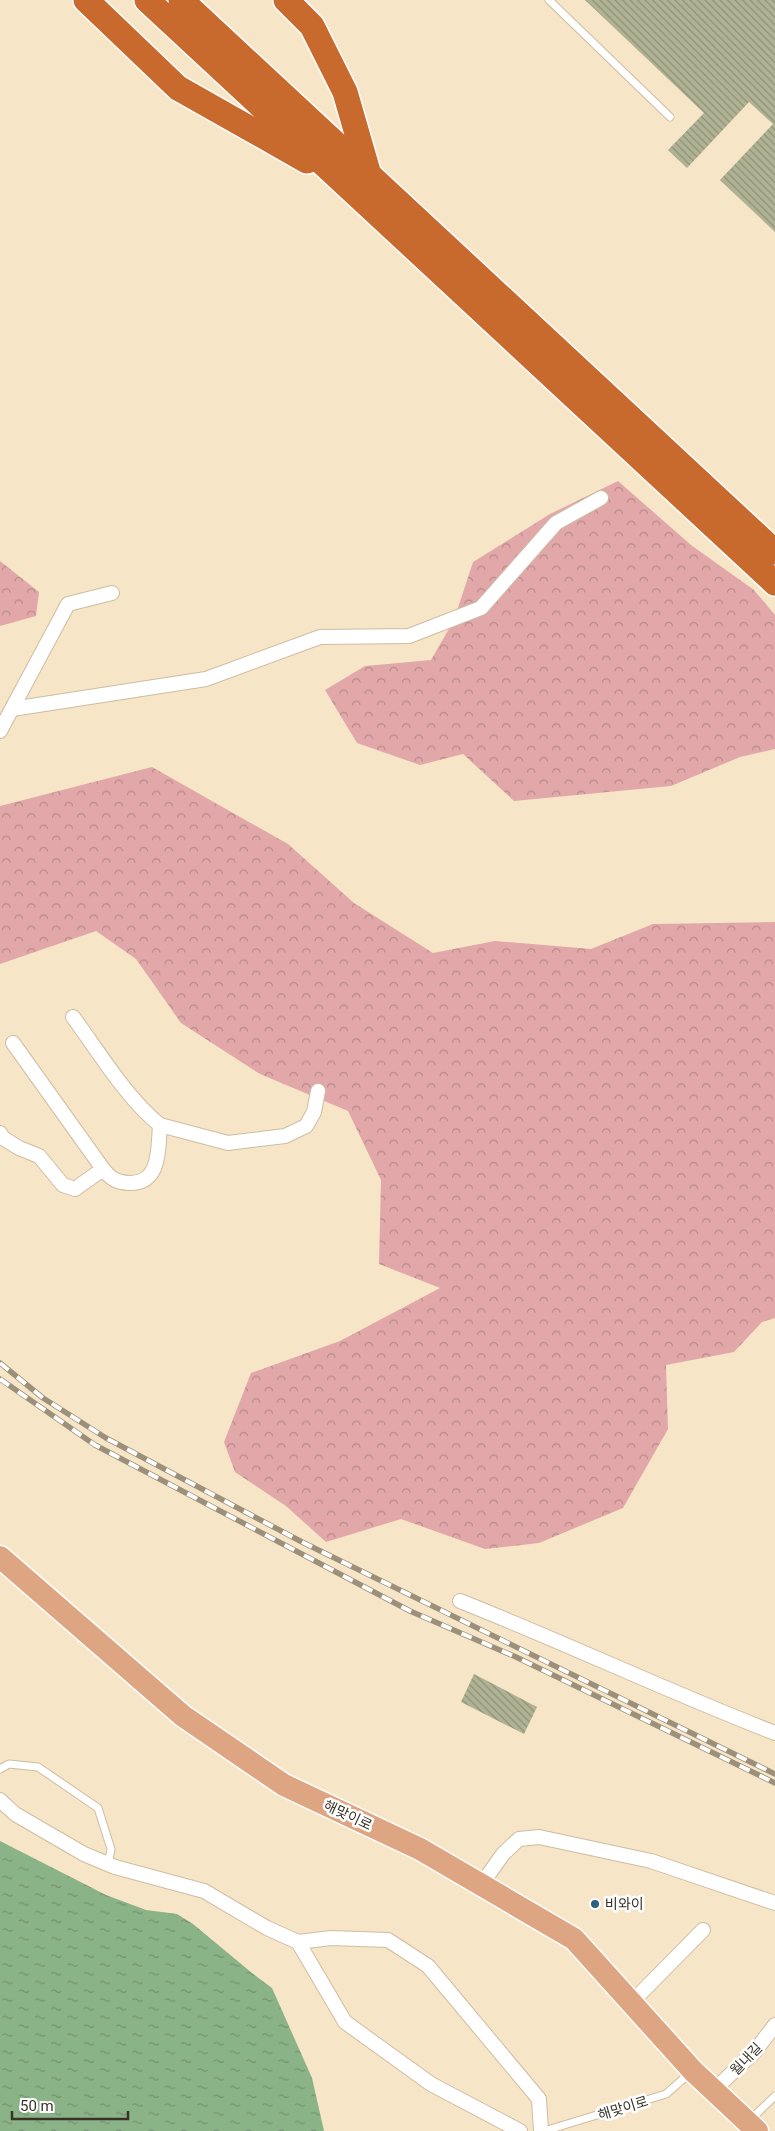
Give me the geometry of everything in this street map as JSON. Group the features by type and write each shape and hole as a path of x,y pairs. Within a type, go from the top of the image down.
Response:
{"highway":[{"path":"86,0 178,88 339,178"},
{"path":"147,0 775,583"},
{"path":"181,0 775,552"},
{"path":"286,0 312,26 344,92 370,175"}],"main road":[{"name":"해맞이로","path":"0,1557 183,1716 284,1785 420,1849 574,1939 693,2070 753,2127"}],"street":[{"path":"12,709 206,678 320,637 409,636 480,608 556,523 601,498"},
{"path":"0,732 68,604 112,593"},
{"path":"73,1017 133,1099 147,1115 160,1125 228,1143 284,1136 306,1126 314,1112 318,1091"},
{"path":"13,1043 103,1168 117,1182 138,1183 148,1178 154,1170 160,1125"},
{"path":"0,1133 3,1138 19,1148 38,1156 62,1185 75,1189 103,1168"},
{"path":"460,1601 775,1733"},
{"path":"0,1800 15,1814 84,1854 108,1865 204,1891 267,1928 298,1942 331,1938 388,1940 428,1966 539,2099 543,2131"},
{"path":"481,1885 503,1854 519,1839 538,1837 651,1860 775,1903"},
{"path":"632,2002 703,1930"},
{"path":"298,1942 345,2022 431,2084 520,2131"},
{"name":"월내길","path":"714,2090 756,2051 775,2025"}],"lane":[{"path":"549,0 670,117"},
{"path":"0,1769 9,1764 38,1767 98,1808 111,1849 108,1865"},
{"name":"해맞이로","path":"543,2131 666,2094 693,2070"},
{"path":"753,2127 775,2096"}],"green space":[{"path":"618,481 691,545 754,590 775,615 775,749 740,757 671,786 514,801 463,754 420,765 357,743 325,690 365,666 431,660 454,620 473,562 550,514"},
{"path":"0,561 39,592 36,616 0,626"},
{"path":"152,767 288,844 354,903 433,953 495,941 591,949 653,924 775,922 775,1318 762,1322 734,1352 666,1365 668,1429 623,1508 539,1543 485,1549 401,1519 326,1542 286,1506 235,1472 224,1442 251,1373 340,1341 440,1288 379,1264 381,1180 348,1111 260,1074 181,1023 136,959 96,931 0,964 0,806"}],"water":[{"path":"0,1841 106,1895 146,1910 177,1914 193,1924 272,1988 312,2078 324,2131 0,2131"}],"building":[{"path":"585,0 775,0 775,232 720,180 773,124 749,102 687,168 668,150 704,113"},
{"path":"474,1674 537,1707 524,1734 461,1702"}],"railway":[{"path":"0,1363 43,1398 106,1438 302,1542 775,1774"},
{"path":"0,1379 95,1445 410,1611 516,1657 775,1783"}],"place":[{"name":"비와이","path":"595,1904"}]}
